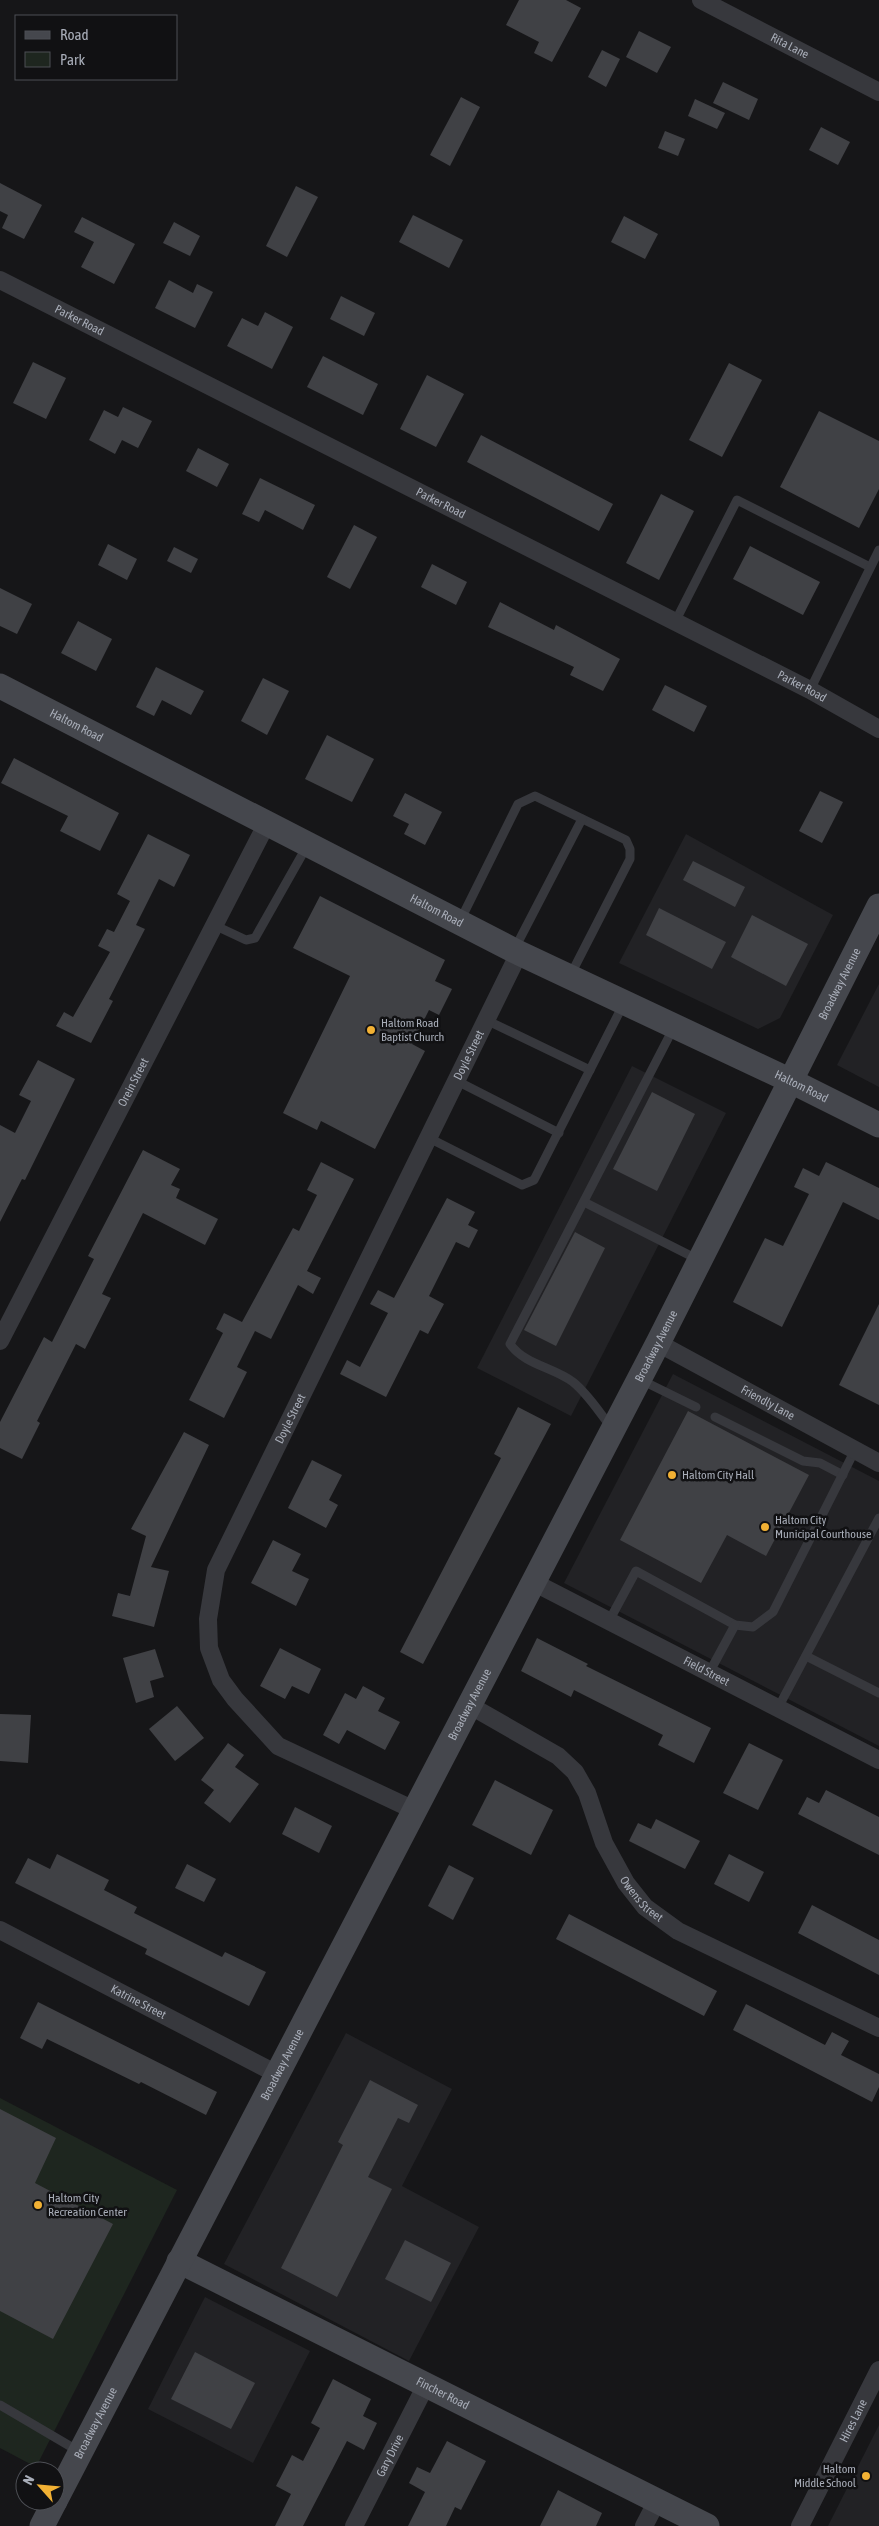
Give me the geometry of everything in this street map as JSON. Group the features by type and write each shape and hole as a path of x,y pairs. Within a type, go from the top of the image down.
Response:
{"main road":[{"name":"Haltom Road","path":"0,686 517,951 789,1080 879,1125"},
{"name":"Broadway Avenue","path":"65,2481 658,1342 789,1080 876,919"},
{"name":"Fincher Road","path":"179,2261 707,2526"},
{"name":"Broadway Avenue","path":"42,2526 50,2511"}],"street":[{"name":"Rita Lane","path":"701,0 879,92"},
{"name":"Parker Road","path":"0,280 810,690 879,729"},
{"name":"Orein Street","path":"0,1341 267,823"},
{"name":"Doyle Street","path":"414,1810 278,1746 221,1680 209,1648 208,1619 216,1570 457,1081 517,951"},
{"name":"Friendly Lane","path":"658,1342 879,1463"},
{"name":"Field Street","path":"533,1582 878,1758"},
{"name":"Owens Street","path":"469,1705 558,1756 575,1772 587,1793 604,1843 626,1883 645,1907 678,1931 879,2028"},
{"name":"Katrine Street","path":"0,1930 277,2074"},
{"name":"Hires Lane","path":"800,2526 879,2370"},
{"name":"Gary Drive","path":"354,2526 426,2385"},
{"path":"644,2526 657,2501"}],"lane":[{"path":"675,622 737,500 870,567"},
{"path":"810,690 879,550"},
{"path":"460,922 518,804 535,796 626,840 630,849 630,858 570,977"},
{"path":"517,951 582,819"},
{"path":"214,925 246,940 255,938 308,844"},
{"path":"429,1138 522,1185 534,1180 625,1002"},
{"path":"486,1020 590,1070"},
{"path":"612,1429 582,1391 571,1381 518,1355 510,1344 674,1026"},
{"path":"457,1081 559,1133"},
{"path":"584,1202 699,1260"},
{"path":"638,1379 696,1407"},
{"path":"715,1416 803,1461 820,1463 843,1475"},
{"path":"609,1621 636,1571 735,1625 753,1627 773,1612 856,1450"},
{"path":"778,1708 879,1518"},
{"path":"709,1673 735,1625"},
{"path":"806,1656 879,1694"},
{"path":"0,2405 80,2452"}],"shaded area":[{"path":"686,834 833,915 780,1018 758,1029 619,963"},
{"path":"879,984 879,1087 837,1065"},
{"path":"632,1066 726,1113 571,1416 477,1368"},
{"path":"673,1374 879,1481 879,1746 564,1583"},
{"path":"346,2033 452,2089 402,2186 479,2227 409,2361 224,2264"},
{"path":"205,2297 310,2351 253,2463 148,2409"},
{"name":"Haltom Middle School","path":"879,2425 879,2526 828,2526"}],"green space":[{"path":"0,2098 177,2190 39,2461 25,2461 0,2448"}],"building":[{"path":"519,0 566,0 581,8 552,62 534,53 539,42 506,25"},
{"path":"639,31 671,47 657,73 626,57"},
{"path":"602,50 620,59 606,87 588,77"},
{"path":"723,82 758,99 749,120 713,103"},
{"path":"461,97 480,107 450,166 430,155"},
{"path":"695,99 725,113 717,129 688,116"},
{"path":"821,127 850,142 838,165 809,150"},
{"path":"665,131 685,139 678,156 658,148"},
{"path":"0,183 42,205 24,239 2,228 8,215 0,211"},
{"path":"296,186 318,197 287,257 266,246"},
{"path":"413,215 463,240 449,268 399,242"},
{"path":"624,216 658,234 645,259 611,242"},
{"path":"82,217 135,244 114,284 81,267 94,242 74,232"},
{"path":"174,222 200,236 190,256 163,243"},
{"path":"169,280 193,293 197,284 213,292 195,328 155,308"},
{"path":"341,296 375,313 364,336 330,319"},
{"path":"265,312 293,327 272,369 227,346 242,318 258,326"},
{"path":"323,356 378,384 363,415 307,387"},
{"path":"33,362 66,378 46,419 13,403"},
{"path":"729,363 762,380 722,457 689,440"},
{"path":"427,375 464,394 436,447 400,429"},
{"path":"123,407 152,421 138,448 122,440 115,454 89,440 104,410 118,417"},
{"path":"819,411 879,441 879,489 859,528 780,487"},
{"path":"481,435 613,504 599,531 467,462"},
{"path":"198,448 229,464 217,487 186,471"},
{"path":"260,478 315,505 303,530 265,510 259,522 242,514"},
{"path":"661,494 694,511 659,580 626,563"},
{"path":"354,525 377,537 350,589 327,577"},
{"path":"108,544 137,559 127,580 98,565"},
{"path":"750,546 820,582 803,615 733,579"},
{"path":"174,547 198,559 191,573 167,561"},
{"path":"432,564 467,582 456,605 421,587"},
{"path":"0,588 32,604 17,634 0,626"},
{"path":"500,602 554,630 556,625 620,659 603,691 570,675 574,667 488,627"},
{"path":"78,621 112,639 96,671 61,653"},
{"path":"156,667 204,691 191,715 162,700 154,716 136,707"},
{"path":"263,678 289,691 267,735 241,721"},
{"path":"665,685 707,706 694,732 652,710"},
{"path":"327,735 374,759 352,802 305,779"},
{"path":"14,758 119,813 100,851 60,831 68,816 1,783"},
{"path":"820,791 843,802 822,843 799,831"},
{"path":"405,793 442,812 425,845 404,834 409,824 393,816"},
{"path":"148,834 190,855 174,887 159,879 136,925 145,929 109,999 113,1001 91,1043 56,1026 64,1012 73,1017 110,952 98,946 107,929 114,932 130,901 117,894"},
{"path":"693,861 745,887 735,907 683,880"},
{"name":"Haltom Road Baptist Church","path":"320,896 445,960 435,981 452,989 439,1015 429,1010 412,1044 425,1051 375,1149 321,1121 317,1130 283,1113 350,976 293,948"},
{"path":"659,908 726,942 712,969 646,935"},
{"path":"752,915 808,944 786,986 731,957"},
{"path":"38,1060 75,1079 25,1180 22,1179 0,1222 0,1125 15,1133 31,1101 19,1095"},
{"path":"652,1092 695,1114 657,1191 613,1169"},
{"path":"143,1150 180,1169 171,1185 180,1189 176,1198 218,1219 205,1245 143,1213 102,1294 111,1298 85,1349 76,1344 37,1421 40,1423 22,1459 0,1448 0,1422 44,1337 52,1342 94,1259 88,1256"},
{"path":"321,1162 354,1179 307,1271 321,1278 313,1294 298,1285 271,1339 255,1331 237,1367 247,1372 224,1418 189,1400 223,1333 216,1329 224,1313 242,1322 293,1228 299,1231 317,1195 307,1190"},
{"path":"826,1162 879,1188 879,1220 843,1202 782,1327 733,1302 765,1238 783,1246 809,1194 794,1187 803,1168 819,1176"},
{"path":"447,1198 475,1212 468,1225 478,1230 469,1248 456,1242 429,1296 444,1304 428,1334 420,1330 386,1397 340,1374 347,1360 360,1367 388,1313 370,1304 378,1290 394,1298"},
{"path":"575,1232 605,1248 556,1346 524,1330"},
{"path":"879,1304 879,1405 839,1385"},
{"path":"518,1407 551,1424 423,1664 400,1652 501,1458 494,1454"},
{"path":"688,1411 809,1475 766,1556 727,1535 701,1583 620,1540"},
{"path":"184,1432 209,1445 151,1567 169,1571 154,1627 112,1616 118,1593 130,1596 146,1536 131,1529"},
{"path":"312,1460 342,1475 329,1500 338,1505 326,1528 288,1508"},
{"path":"273,1540 301,1554 292,1571 309,1579 296,1606 251,1583"},
{"path":"537,1638 588,1664 586,1666 711,1728 694,1763 658,1745 663,1735 574,1690 571,1697 521,1671"},
{"path":"280,1648 321,1669 309,1694 292,1686 285,1699 260,1686"},
{"path":"155,1649 164,1677 150,1681 154,1697 136,1703 123,1658"},
{"path":"363,1686 385,1698 378,1711 400,1722 385,1750 347,1730 339,1744 323,1735 345,1693 356,1699"},
{"path":"177,1706 204,1738 175,1761 149,1729"},
{"path":"0,1714 31,1715 28,1763 0,1761"},
{"path":"228,1743 244,1755 235,1767 259,1784 230,1823 204,1803 214,1790 201,1780"},
{"path":"749,1743 783,1760 758,1810 723,1793"},
{"path":"495,1780 553,1810 531,1855 472,1825"},
{"path":"826,1790 879,1817 879,1855 798,1814 807,1797 819,1803"},
{"path":"295,1807 332,1826 319,1853 282,1834"},
{"path":"656,1819 700,1841 685,1869 629,1841 638,1823 651,1829"},
{"path":"57,1854 109,1880 104,1890 137,1907 134,1913 222,1957 225,1952 266,1972 249,2006 145,1954 147,1949 15,1883 28,1858 50,1869"},
{"path":"729,1854 764,1872 749,1902 714,1884"},
{"path":"187,1864 216,1879 204,1902 175,1888"},
{"path":"449,1865 474,1878 453,1920 428,1906"},
{"path":"812,1905 879,1940 879,1975 798,1933"},
{"path":"569,1914 717,1991 704,2016 556,1939"},
{"path":"38,2002 217,2092 206,2115 141,2082 139,2084 47,2039 42,2049 20,2038"},
{"path":"746,2004 825,2045 832,2032 849,2041 841,2055 879,2074 879,2087 872,2102 733,2030"},
{"path":"370,2080 418,2105 409,2123 398,2118 368,2177 392,2189 337,2297 281,2268 343,2145 338,2142"},
{"name":"Haltom City Recreation Center","path":"0,2109 56,2138 35,2183 113,2224 53,2339 0,2311"},
{"path":"405,2240 451,2263 431,2302 385,2279"},
{"path":"195,2352 255,2383 231,2429 171,2399"},
{"path":"333,2379 371,2399 363,2416 377,2423 364,2450 347,2441 303,2526 275,2526 291,2494 276,2486 292,2455 303,2461 320,2428 311,2423"},
{"path":"447,2441 486,2461 461,2510 455,2507 446,2526 408,2526 425,2492 409,2483 417,2467 430,2473"},
{"path":"558,2490 602,2513 596,2526 540,2526"}],"place":[{"name":"Haltom Road Baptist Church","path":"371,1030"},
{"name":"Haltom City Hall","path":"672,1475"},
{"name":"Haltom City Municipal Courthouse","path":"765,1527"},
{"name":"Haltom City Recreation Center","path":"38,2205"},
{"name":"Haltom Middle School","path":"866,2476"}]}
